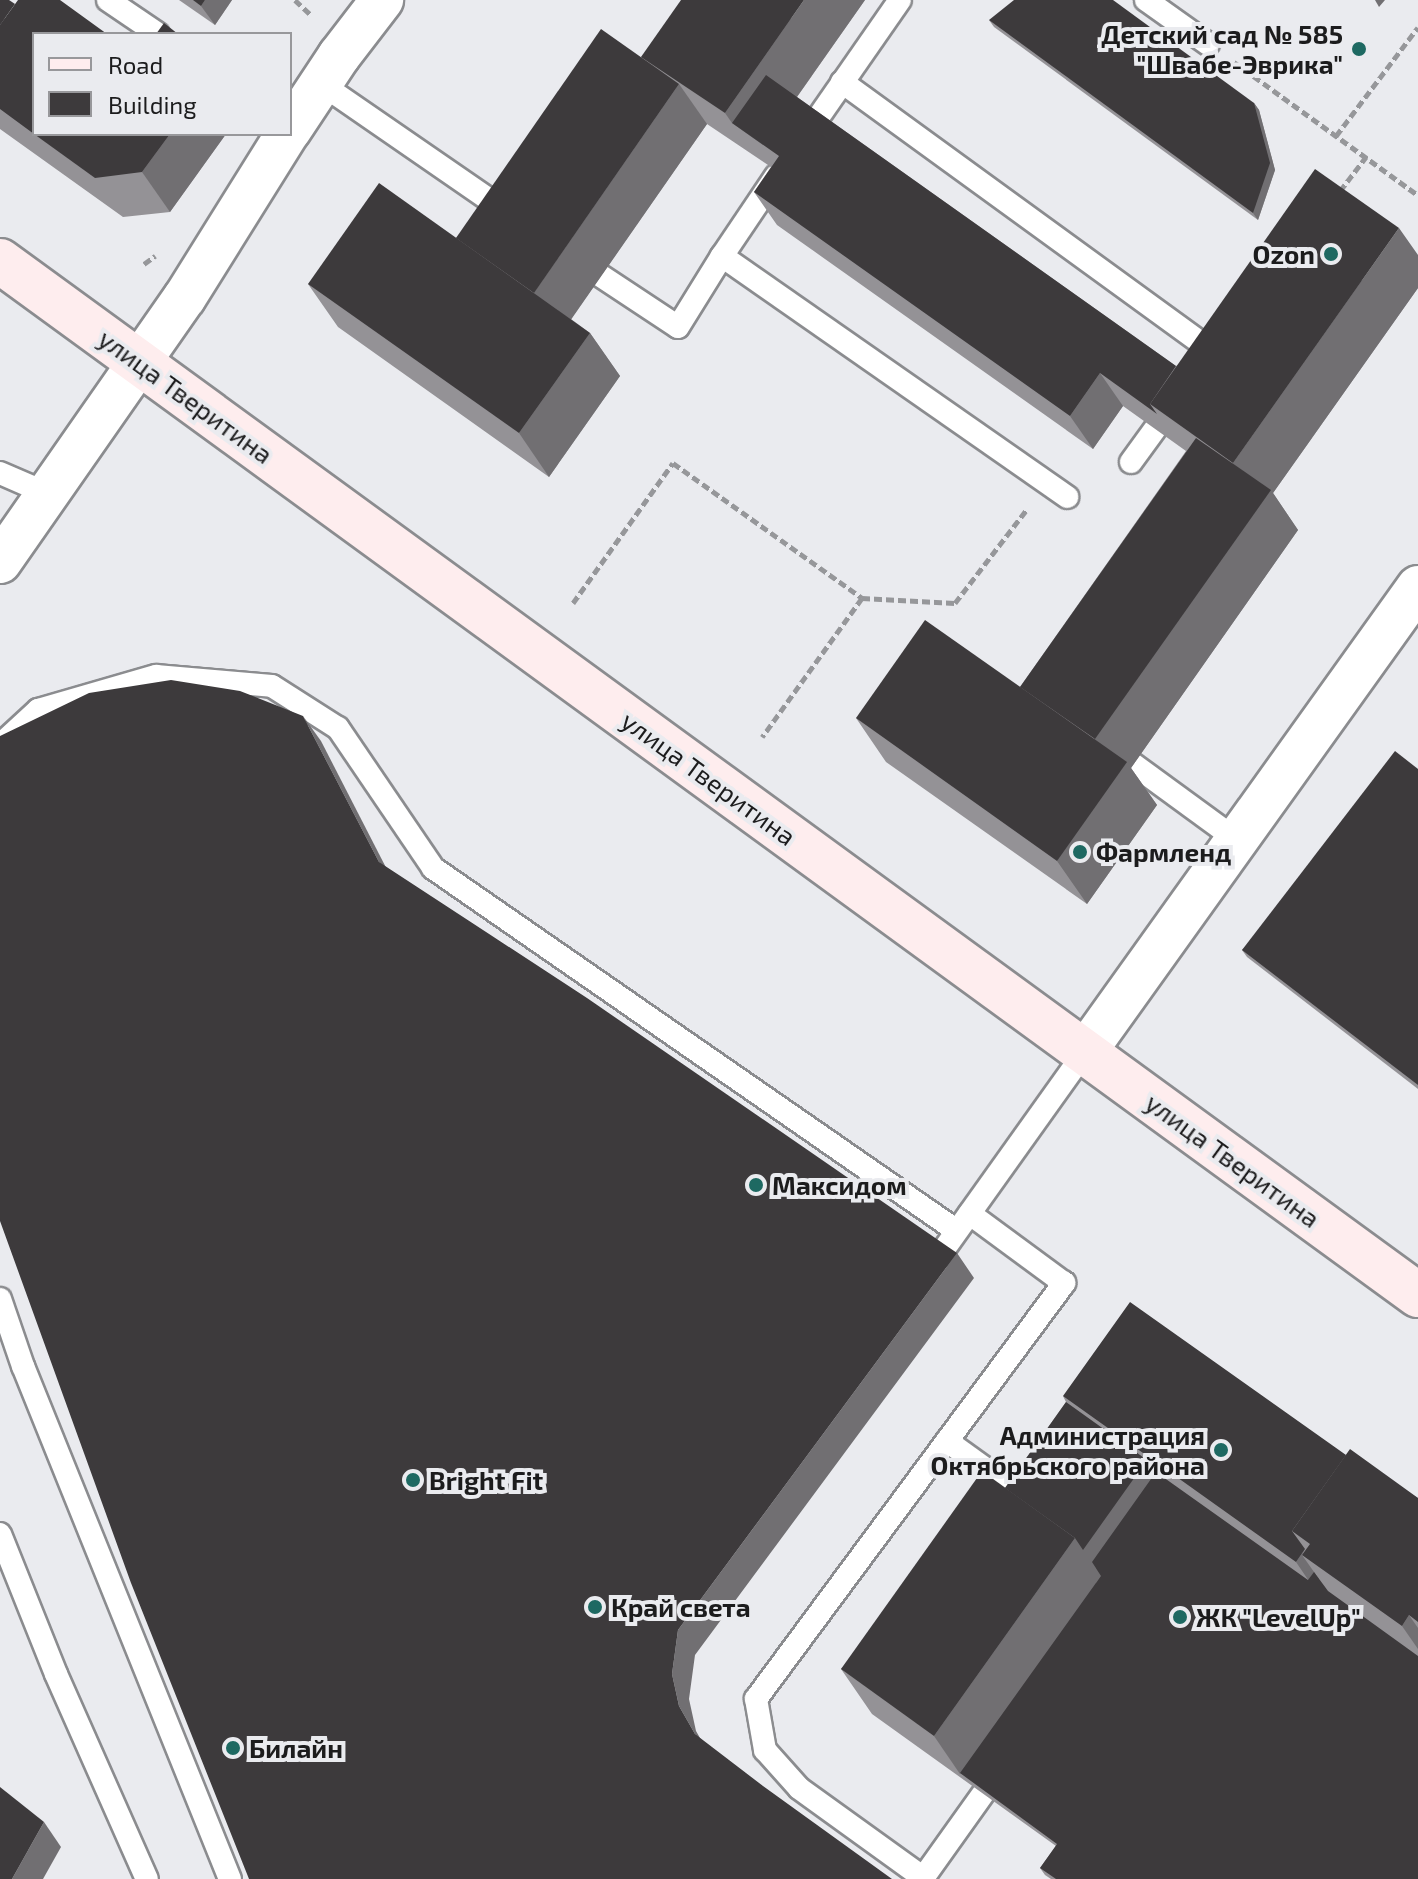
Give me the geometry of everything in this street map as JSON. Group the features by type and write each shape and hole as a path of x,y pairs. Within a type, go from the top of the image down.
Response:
{"street":[{"path":"292,127 320,83 382,0"},
{"path":"0,562 185,297 286,136"},
{"name":"улица Тверитина","path":"0,261 1418,1295"},
{"path":"1085,1052 1418,587"}],"lane":[{"path":"108,0 155,32"},
{"path":"813,125 900,0"},
{"path":"1146,0 1208,44"},
{"path":"842,82 1213,352 1195,377"},
{"path":"320,83 522,223"},
{"path":"601,276 678,327 779,172"},
{"path":"722,256 1067,497"},
{"path":"1131,462 1155,429"},
{"path":"0,473 46,493"},
{"path":"0,745 38,710 156,676 272,686 338,728 433,868 964,1223 1064,1283 756,1699 765,1750 799,1788 924,1878 983,1794"},
{"path":"1133,764 1237,840"},
{"path":"940,1255 1085,1052"},
{"path":"0,1299 23,1366 230,1879"},
{"path":"947,1441 1026,1498"},
{"path":"0,1534 56,1674 147,1879"}],"path":[{"path":"295,0 312,12"},
{"path":"1336,136 1418,27"},
{"path":"1208,44 1418,195"},
{"path":"1337,194 1366,157"},
{"path":"573,603 673,463 862,598 955,603 1023,514"},
{"path":"762,737 862,598"}],"building":[{"path":"0,0 15,4 0,25"},
{"path":"18,0 60,0 104,32 32,32 32,133 0,109 0,25"},
{"path":"681,0 804,0 725,113 641,57"},
{"path":"1014,0 1113,0 1254,103 1270,163 1253,213 989,20"},
{"path":"164,23 175,32 157,32"},
{"path":"601,29 679,84 534,293 456,238"},
{"path":"766,75 1176,366 1150,404 1157,414 1100,373 1070,416 754,192 779,156 732,123"},
{"path":"37,136 169,136 142,172 95,178"},
{"path":"1315,169 1399,228 1233,463 1150,404"},
{"path":"379,183 590,333 519,433 308,284"},
{"path":"1196,438 1271,490 1095,739 1020,687"},
{"path":"925,620 1127,762 1057,861 856,718"},
{"path":"171,680 240,691 303,716 379,862 587,998 957,1253 678,1630 672,1674 679,1706 695,1734 892,1879 249,1879 131,1583 0,1221 0,736 89,693"},
{"path":"1395,751 1418,769 1418,1085 1242,950"},
{"name":"Администрация Октябрьского района","path":"1130,1302 1346,1455 1292,1531 1305,1549 1296,1562 1063,1396"},
{"path":"1066,1402 1147,1460 1083,1550 1075,1538 1005,1488"},
{"path":"1350,1449 1418,1498 1418,1622 1409,1615 1402,1626 1302,1555 1310,1544 1292,1531"},
{"path":"982,1471 1075,1538 934,1736 841,1669"},
{"name":"ЖК \"LevelUp\"","path":"1156,1472 1308,1580 1314,1572 1328,1591 1418,1656 1418,1879 1056,1879 1040,1868 1057,1844 960,1773 1101,1576 1092,1562"},
{"path":"0,1787 44,1822 12,1879 0,1879"}],"place":[{"name":"Детский сад № 585 \"Швабе-Эврика\"","path":"1359,49"},
{"name":"Ozon","path":"1331,254"},
{"name":"Фармленд","path":"1080,852"},
{"name":"Максидом","path":"756,1185"},
{"name":"Администрация Октябрьского района","path":"1221,1450"},
{"name":"Bright Fit","path":"413,1480"},
{"name":"Край света","path":"595,1607"},
{"name":"ЖК \"LevelUp\"","path":"1180,1617"},
{"name":"Билайн","path":"233,1748"}]}
